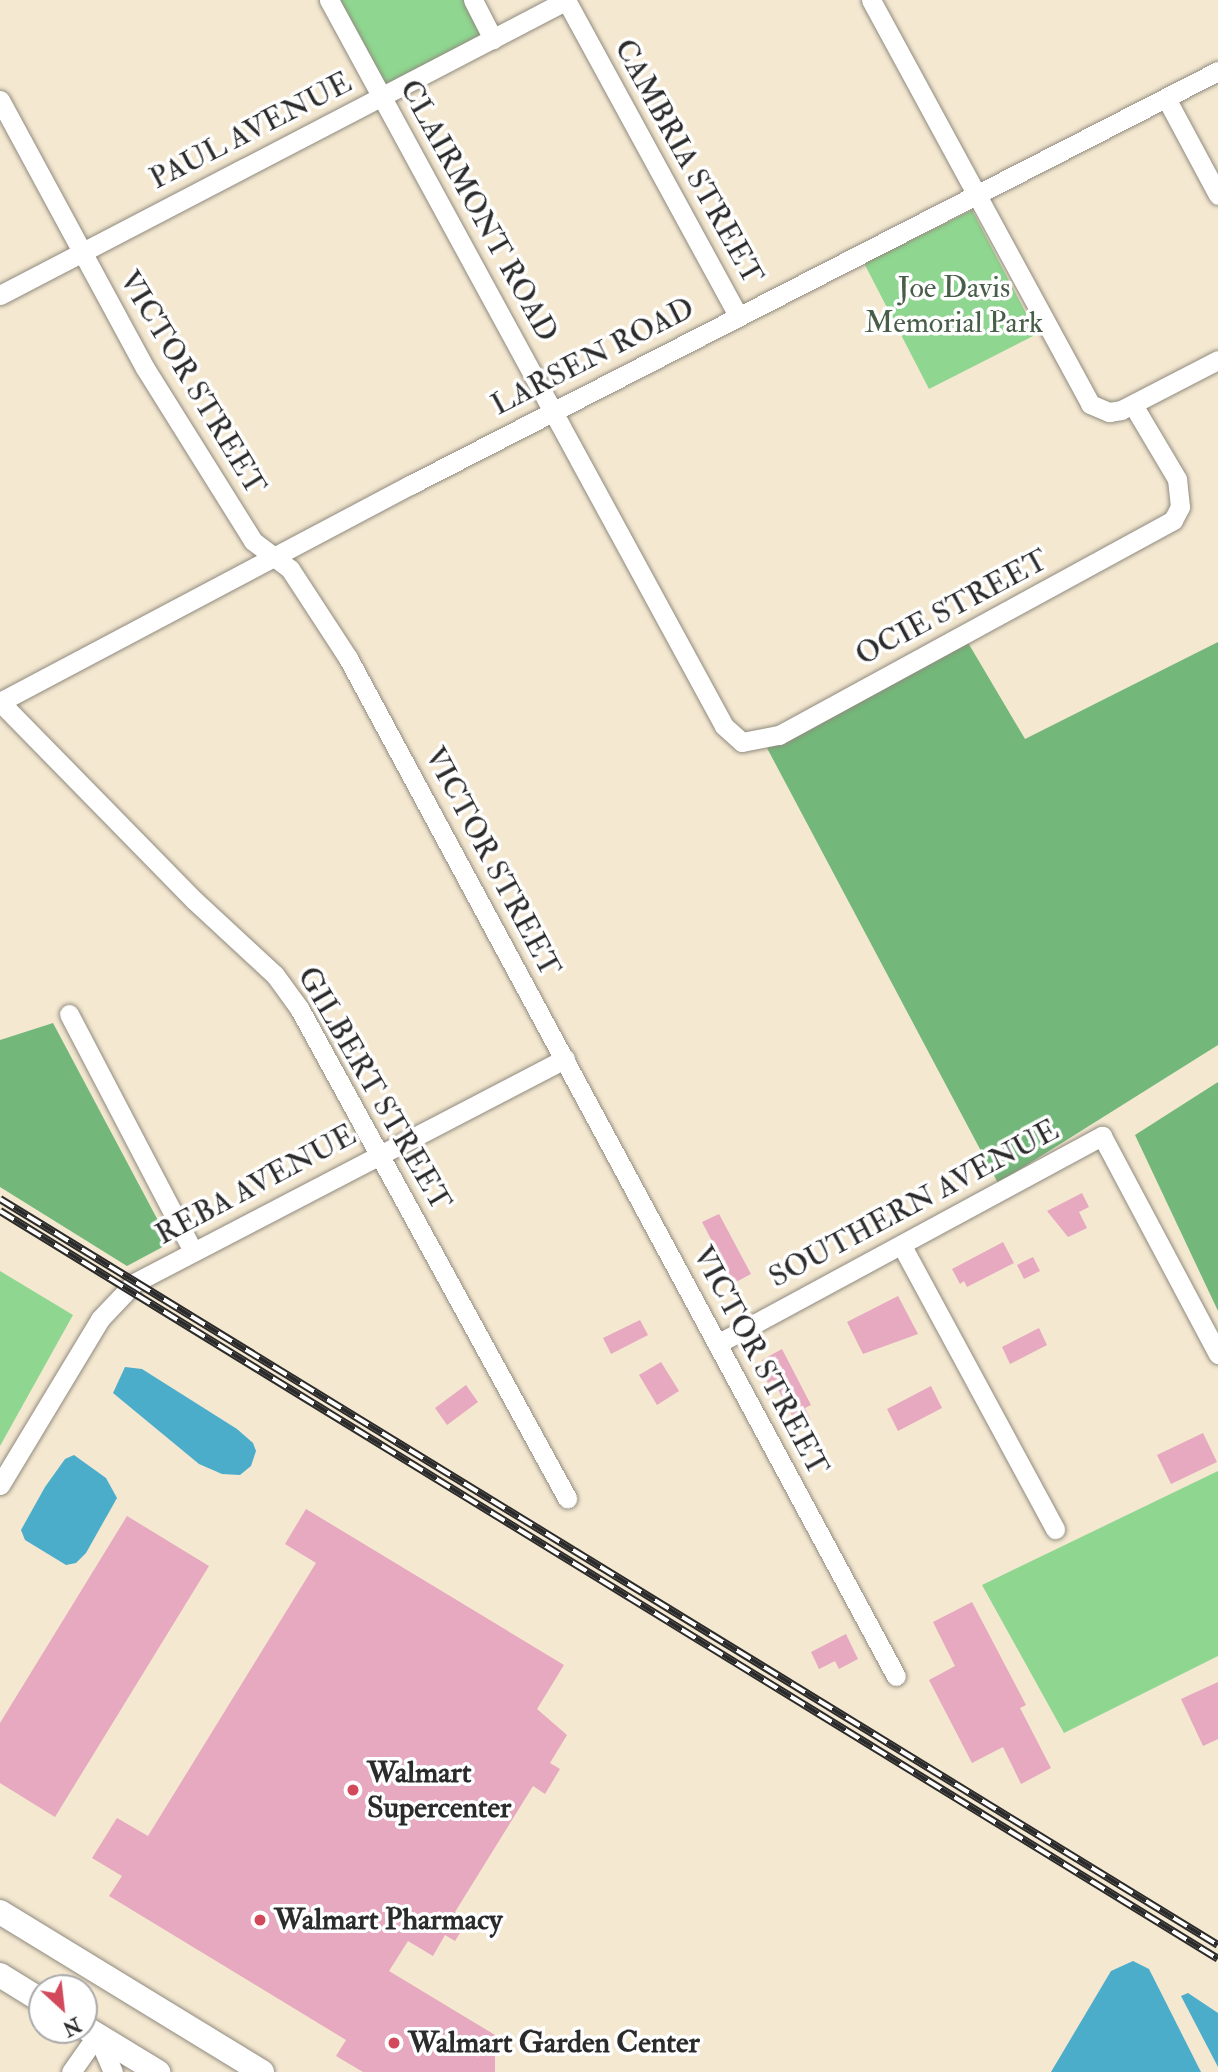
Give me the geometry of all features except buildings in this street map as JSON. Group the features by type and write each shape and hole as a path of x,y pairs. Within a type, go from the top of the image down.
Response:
{"main road":[{"path":"0,1912 262,2072"},
{"path":"0,1975 28,1992"},
{"path":"98,2036 158,2072"}],"street":[{"name":"CLAIRMONT ROAD","path":"329,0 724,726 742,742"},
{"path":"473,0 493,39"},
{"name":"PAUL AVENUE","path":"0,295 567,0"},
{"name":"CAMBRIA STREET","path":"567,0 738,315"},
{"path":"871,0 1090,404 1109,412 1133,405 1218,360"},
{"name":"LARSEN ROAD","path":"0,702 738,315 1218,71"},
{"path":"1166,97 1218,195"},
{"name":"VICTOR STREET","path":"0,100 80,254 145,368 253,541 276,557 298,580 348,658 896,1676"},
{"name":"OCIE STREET","path":"742,742 779,735 1160,530 1180,507 1177,479 1133,405"},
{"name":"GILBERT STREET","path":"0,702 194,900 275,975 299,1008 566,1498"},
{"path":"69,1014 193,1251"},
{"name":"REBA AVENUE","path":"0,1485 100,1319 125,1290 193,1251 565,1059"},
{"name":"SOUTHERN AVENUE","path":"717,1344 1102,1136 1218,1354"},
{"path":"902,1246 1055,1529"},
{"path":"71,2072 84,2044"},
{"path":"97,2044 113,2072"}],"green space":[{"path":"336,0 465,0 483,33 392,84 382,83"},
{"name":"Joe Davis Memorial Park","path":"972,210 1037,334 929,389 864,263"},
{"path":"967,641 1025,739 1218,642 1218,1045 998,1183 767,748"},
{"path":"53,1023 170,1243 127,1266 0,1187 0,1040"},
{"path":"1218,1082 1218,1311 1135,1135"},
{"path":"0,1271 73,1315 0,1446"},
{"path":"1218,1471 1218,1656 1064,1733 982,1585"}],"water":[{"path":"125,1367 142,1369 237,1429 253,1443 256,1451 251,1466 240,1475 222,1474 199,1464 113,1393"},
{"path":"74,1455 106,1478 117,1498 86,1553 76,1563 66,1565 25,1540 21,1530 45,1487 65,1459"},
{"path":"1133,1961 1149,1969 1201,2072 1051,2072 1111,1971"},
{"path":"1188,1993 1218,2013 1218,2067 1181,1996"}],"railway":[{"path":"0,1199 1218,1945"},
{"path":"0,1211 1218,1959"}],"place":[{"name":"Walmart Supercenter","path":"353,1790"},
{"name":"Walmart Pharmacy","path":"260,1920"},
{"name":"Walmart Garden Center","path":"394,2043"}]}
